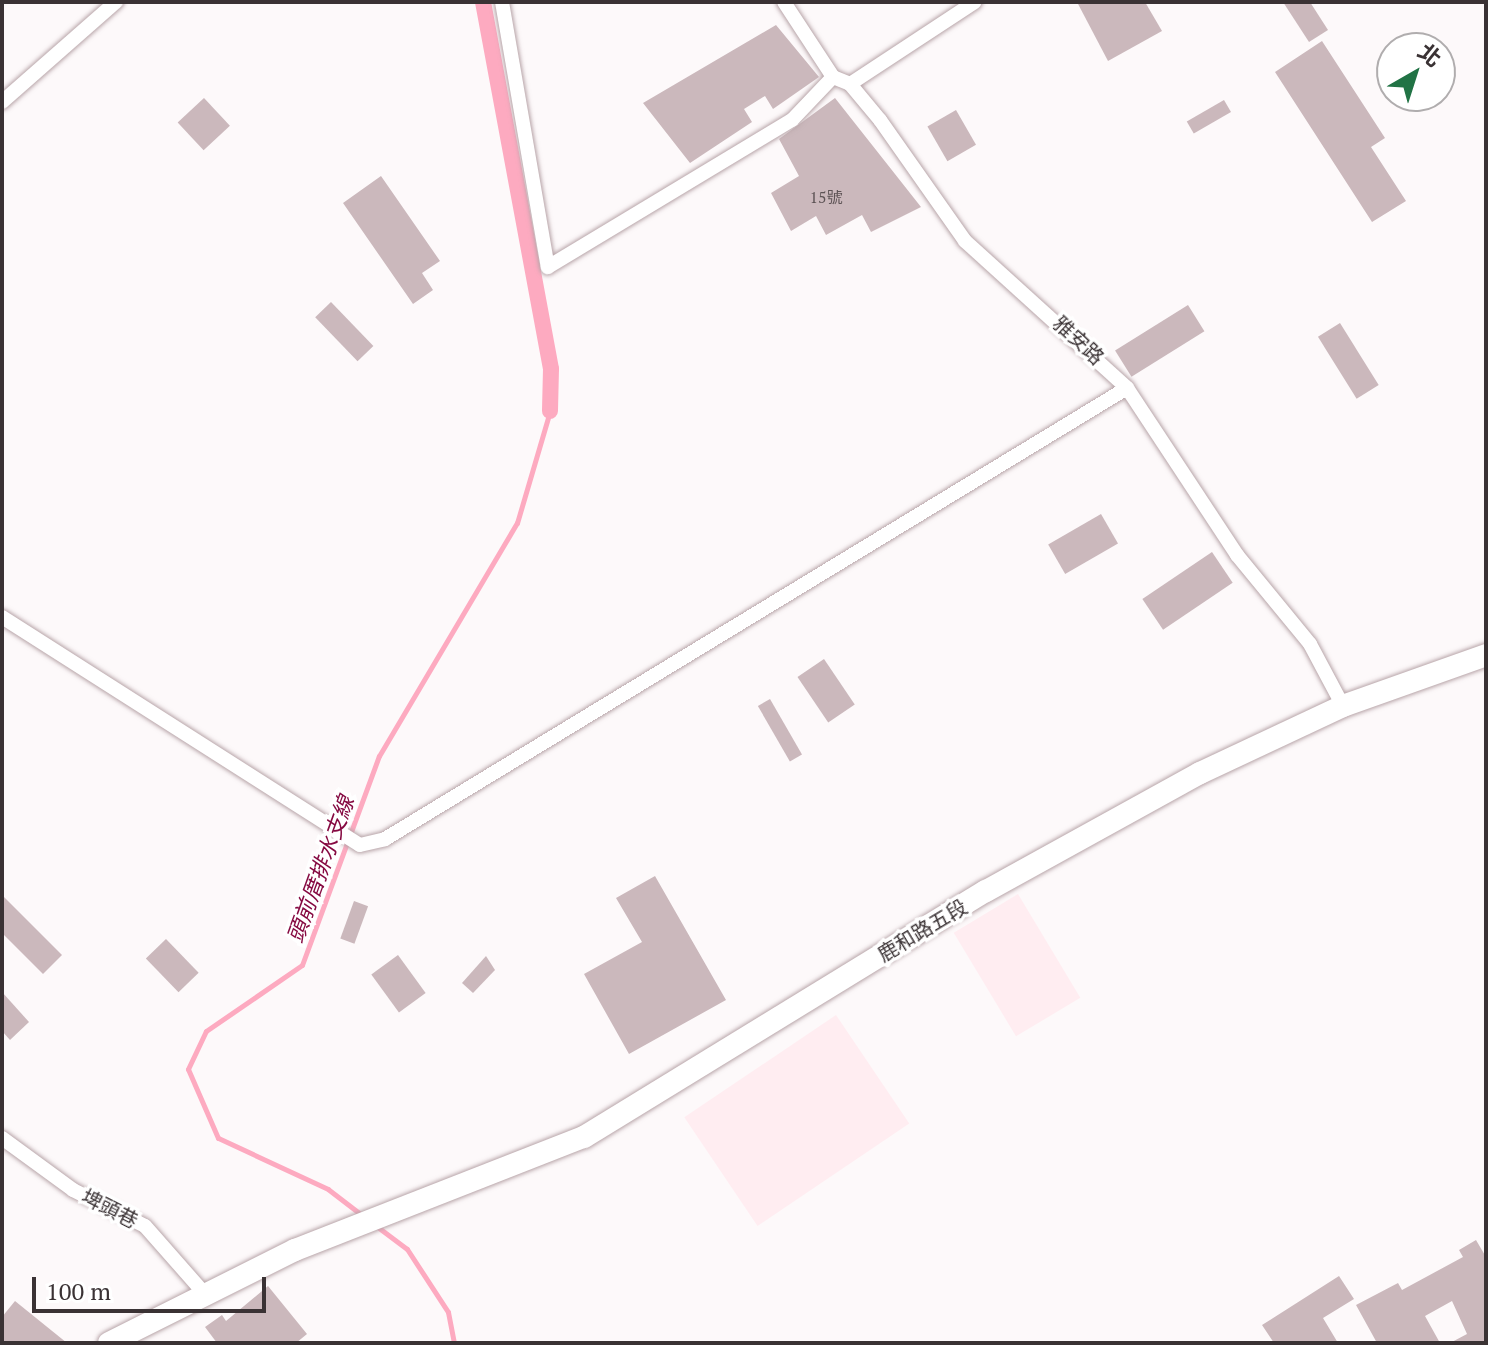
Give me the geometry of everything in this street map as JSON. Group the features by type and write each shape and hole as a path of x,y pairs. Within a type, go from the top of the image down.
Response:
{"main road":[{"name":"鹿和路五段","path":"109,1343 204,1293 373,1219 584,1137 986,891 1200,773 1343,706 1486,655"}],"street":[{"path":"2,102 116,2"},
{"path":"502,2 548,267 792,120 833,77"},
{"path":"784,2 833,77 850,84 975,2"},
{"name":"雅安路","path":"850,84 965,241 1095,351 1127,388 1237,555 1310,644 1343,706"},
{"path":"2,617 360,845 385,839 1127,388"},
{"name":"埤頭巷","path":"2,1138 73,1190 145,1226 204,1293"}],"shaded area":[{"path":"1018,894 1080,998 1016,1036 954,933"},
{"path":"836,1015 909,1124 758,1226 684,1117"}],"building":[{"path":"1077,2 1145,2 1162,31 1108,61"},
{"path":"1283,2 1310,2 1328,30 1309,42"},
{"path":"776,25 819,77 773,109 765,96 744,109 752,122 690,163 643,103"},
{"path":"1322,41 1385,138 1371,147 1406,201 1372,222 1275,72"},
{"path":"204,98 230,126 204,150 178,123"},
{"path":"835,98 921,207 871,232 862,215 826,235 816,216 791,231 771,193 799,176 779,139"},
{"path":"1224,100 1231,112 1194,134 1187,122"},
{"path":"956,110 976,145 947,161 927,126"},
{"path":"381,176 440,261 422,273 433,290 413,304 343,203"},
{"path":"331,302 373,346 358,361 315,317"},
{"path":"1188,305 1204,331 1131,377 1115,351"},
{"path":"1340,323 1379,385 1357,399 1318,337"},
{"path":"1101,514 1118,543 1065,574 1048,544"},
{"path":"1212,552 1233,583 1163,630 1142,599"},
{"path":"824,659 855,705 828,722 797,677"},
{"path":"770,699 802,754 790,761 758,706"},
{"path":"655,876 726,1000 629,1054 584,974 642,942 616,898"},
{"path":"2,895 62,955 43,974 2,933"},
{"path":"354,901 368,906 354,944 340,939"},
{"path":"166,939 199,973 179,992 146,958"},
{"path":"398,955 426,993 399,1012 371,974"},
{"path":"486,956 495,970 473,993 462,983"},
{"path":"2,992 29,1022 10,1040 2,1031"},
{"path":"1476,1240 1486,1257 1486,1343 1450,1343 1467,1334 1452,1301 1425,1316 1440,1343 1377,1343 1356,1305 1398,1283 1402,1290 1463,1257 1459,1250"},
{"path":"1339,1276 1354,1299 1323,1318 1338,1343 1274,1343 1262,1325"},
{"path":"268,1286 307,1334 296,1343 217,1343 205,1327 222,1315 226,1321"},
{"path":"15,1301 67,1343 2,1343 2,1317"}],"waterway":[{"path":"483,2 551,369 550,411"},
{"name":"頭前厝排水支線","path":"363,1216 328,1189 218,1138 188,1069 206,1031 302,965 379,756 517,523 550,411"},
{"name":"頭前厝排水支線","path":"375,1225 407,1249 448,1312 454,1343"}]}
